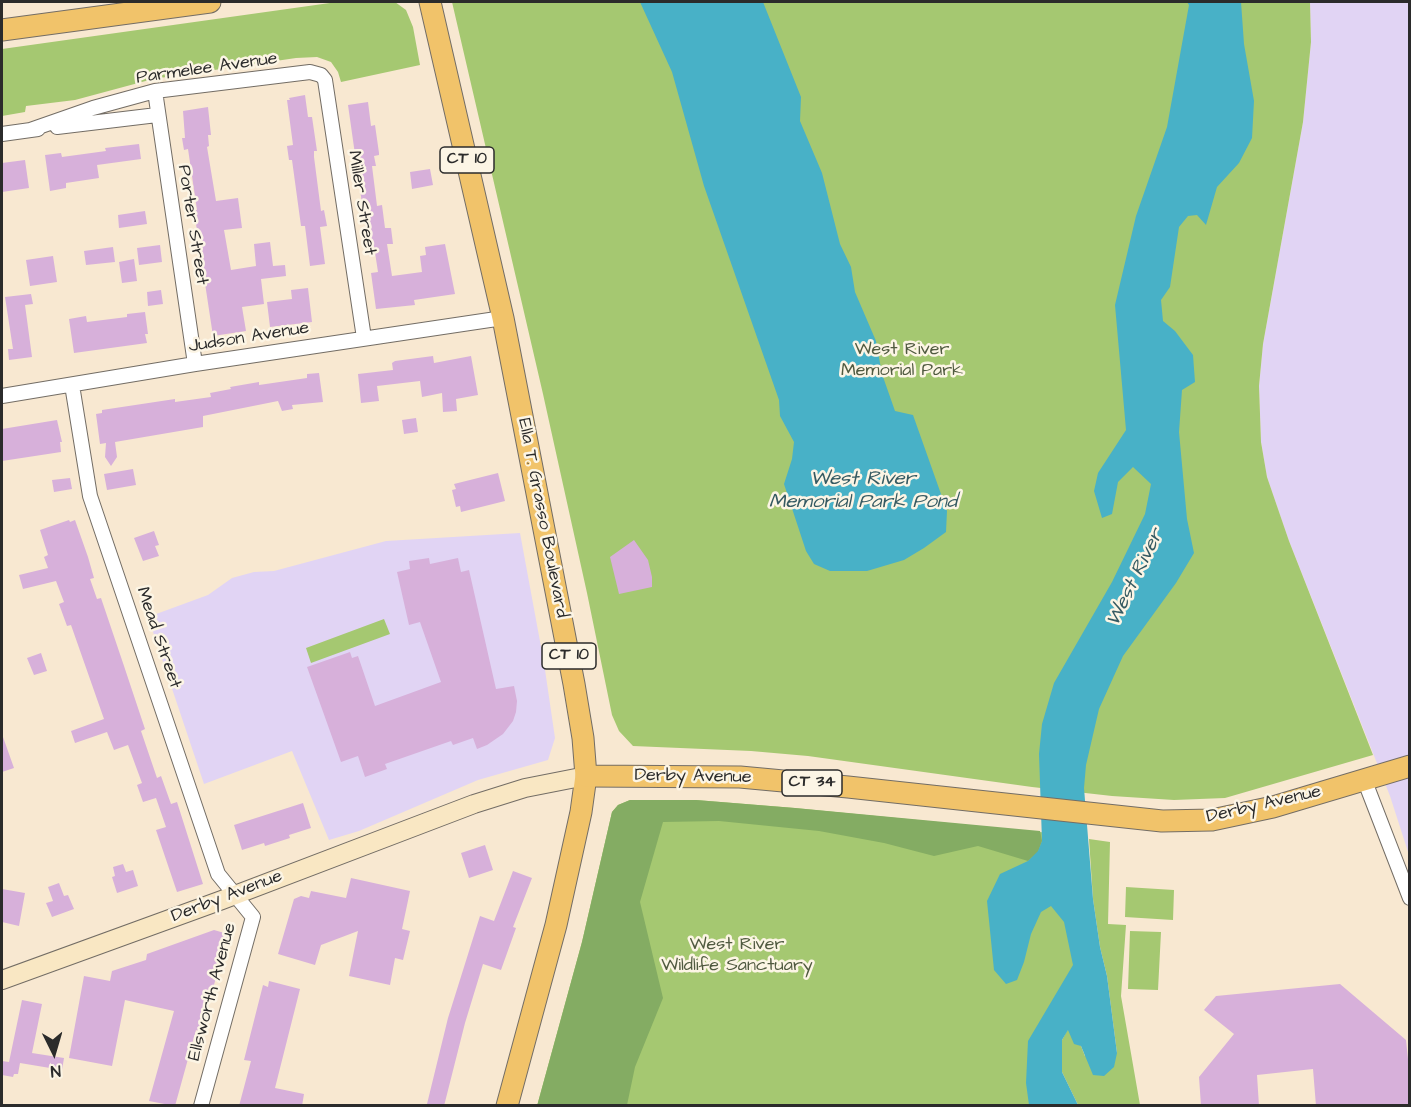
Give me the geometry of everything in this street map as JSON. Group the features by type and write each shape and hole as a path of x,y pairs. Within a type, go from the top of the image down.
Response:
{"main road":[{"path":"2,30 210,2"},
{"name":"Ella T. Grasso Boulevard","path":"430,2 503,318 574,684 583,738 586,776 581,812 556,925 507,1106"},
{"name":"Derby Avenue","path":"6,976 234,895 474,804 525,788 586,776 740,777 1162,821 1212,820 1273,807 1410,765"}],"street":[{"name":"Parmelee Avenue","path":"30,130 93,108 155,92 310,72 321,75"},
{"name":"Miller Street","path":"321,75 325,80 364,338"},
{"name":"Porter Street","path":"155,92 195,364"},
{"name":"Parmelee Avenue","path":"2,134 157,115"},
{"name":"Judson Avenue","path":"2,396 195,364 503,318"},
{"name":"Mead Street","path":"72,385 90,496 218,874 234,895"},
{"path":"1364,779 1410,898"},
{"name":"Ellsworth Avenue","path":"201,1106 253,917 234,895"}],"shaded area":[{"path":"1310,2 1409,2 1409,855 1390,796 1289,541 1267,477 1261,442 1259,386 1263,344 1303,122 1311,42"},
{"path":"520,533 555,738 548,760 478,780 359,831 329,840 292,751 204,784 148,617 208,595 232,578 254,572 274,571 386,541"}],"green space":[{"path":"337,2 395,2 406,10 413,27 420,65 341,82 331,62 317,57 296,58 153,79 75,100 26,106 25,112 2,116 2,49"},
{"name":"West River Memorial Park","path":"452,2 1310,2 1311,42 1303,122 1263,344 1259,386 1261,442 1267,477 1289,541 1373,755 1225,798 1174,800 1032,787 808,756 633,746 619,731 612,715 543,394"},
{"path":"384,619 390,634 311,663 306,648"},
{"name":"West River Wildlife Sanctuary","path":"630,800 696,800 1060,834 1086,950 1049,1039 1056,1105 537,1106 582,942 612,812 618,805"},
{"path":"630,800 696,800 1040,831 1042,841 1038,852 1028,861 978,846 934,856 884,843 819,831 719,821 663,822 640,902 663,998 635,1067 627,1105 537,1106 582,942 612,812 618,805"},
{"path":"1089,839 1110,842 1108,924 1126,925 1121,996 1140,1105 1078,1105 1062,1072 1062,1040 1068,1029 1081,1046 1085,1056 1117,1053 1107,976 1093,899"},
{"path":"1126,887 1174,890 1173,920 1125,917"},
{"path":"1130,931 1161,932 1158,990 1128,989"}],"water":[{"name":"West River Memorial Park Pond","path":"640,2 763,2 801,97 800,121 822,173 840,244 851,267 855,292 876,341 882,374 895,411 913,415 947,511 946,532 904,560 867,571 830,571 814,564 806,551 784,484 792,459 794,442 780,416 779,400 704,186 672,72"},
{"name":"West River","path":"1187,2 1241,2 1244,44 1254,101 1252,138 1239,163 1217,187 1206,225 1197,215 1188,216 1179,227 1170,287 1161,300 1163,321 1175,331 1193,355 1195,382 1182,390 1179,432 1187,519 1194,553 1176,583 1123,656 1099,709 1086,765 1084,788 1093,899 1107,976 1117,1053 1114,1067 1104,1076 1093,1075 1081,1046 1074,1044 1068,1030 1062,1040 1062,1072 1078,1105 1029,1105 1026,1083 1028,1041 1073,965 1064,922 1051,906 1041,912 1031,934 1017,980 1006,984 994,970 987,901 1000,874 1028,861 1038,851 1042,841 1039,754 1042,724 1054,683 1112,582 1145,514 1151,484 1133,467 1118,482 1112,514 1102,518 1094,491 1098,473 1126,430 1115,305 1136,216 1167,127 1189,5"}],"building":[{"path":"305,95 308,117 312,117 317,151 314,151 314,157 321,211 324,210 327,226 320,227 325,264 310,266 305,226 301,226 292,160 289,160 287,146 293,145 287,100"},
{"path":"368,102 371,126 375,125 379,153 374,156 376,166 372,166 377,206 382,205 385,228 391,228 393,244 387,244 392,276 422,272 420,256 426,255 425,247 445,244 455,294 414,300 415,305 376,309 371,273 378,272 374,246 368,246 348,105"},
{"path":"208,107 211,135 208,135 209,146 207,147 216,201 238,198 242,228 224,230 231,270 256,266 254,244 270,242 273,266 285,265 286,276 261,279 264,304 242,307 246,331 213,336 194,211 197,210 188,149 184,150 182,138 185,138 183,111"},
{"path":"139,144 141,159 97,165 99,178 66,183 66,188 50,191 45,155 61,153 62,157"},
{"path":"25,160 29,188 2,192 2,163"},
{"path":"430,169 433,185 412,189 410,172"},
{"path":"145,211 147,224 119,228 118,215"},
{"path":"160,245 162,262 139,265 137,248"},
{"path":"113,247 115,262 86,265 84,251"},
{"path":"53,256 57,282 30,286 26,260"},
{"path":"134,259 137,281 122,283 119,262"},
{"path":"308,288 312,322 270,327 267,302 292,299 291,290"},
{"path":"161,290 163,304 148,306 147,292"},
{"path":"31,294 33,304 25,305 32,357 9,360 8,349 13,349 5,297"},
{"path":"145,312 147,343 74,353 69,319 86,316 87,322 127,317 127,314"},
{"path":"433,356 434,363 471,356 478,395 456,399 457,411 443,412 442,393 422,397 420,381 377,386 379,401 361,403 358,374 393,370 392,363 395,361"},
{"path":"319,373 323,402 292,405 293,409 282,411 278,401 203,416 203,427 115,442 117,457 111,466 105,457 106,443 100,444 96,414 102,413 102,410 175,399 175,402 211,397 210,393 231,389 230,387 307,378 307,374"},
{"path":"416,418 418,432 404,434 402,420"},
{"path":"57,420 62,442 60,442 61,452 2,461 2,429"},
{"path":"133,469 136,485 107,490 104,474"},
{"path":"498,473 505,501 461,512 460,506 456,507 452,490 456,489 454,484"},
{"path":"70,478 72,489 54,492 52,480"},
{"path":"69,520 70,522 75,520 88,557 94,578 90,579 97,599 101,598 124,666 145,729 141,731 157,778 161,776 171,804 177,802 203,884 177,892 156,830 166,827 156,798 143,802 137,785 142,783 128,745 114,750 107,732 75,743 71,731 104,719 71,625 67,626 59,604 64,602 56,581 23,589 19,575 48,568 44,557 48,555 40,530"},
{"path":"154,531 159,545 155,546 159,556 143,561 134,538"},
{"path":"634,540 648,560 652,587 619,594 610,557"},
{"path":"429,558 430,564 458,558 461,572 469,570 496,689 514,686 517,701 516,712 513,721 503,734 487,745 477,749 473,738 453,745 451,741 385,764 387,769 365,777 358,756 341,762 307,667 350,652 352,658 358,656 375,706 441,682 420,622 409,625 397,572 410,569 409,561"},
{"path":"41,653 47,671 34,675 27,658"},
{"path":"2,737 14,768 2,772"},
{"path":"303,803 311,828 265,846 264,843 242,850 234,825"},
{"path":"485,845 493,870 469,878 461,853"},
{"path":"123,864 126,872 133,870 138,886 117,893 112,877 115,876 113,867"},
{"path":"513,871 532,878 513,927 516,928 501,970 483,964 444,1106 427,1104 448,1018 480,916 494,921"},
{"path":"351,878 410,891 402,929 410,931 403,960 395,958 390,985 349,976 358,931 321,945 315,965 278,954 294,899 301,896 309,898 311,891 346,898"},
{"path":"59,883 64,896 68,895 74,909 52,917 46,903 53,901 48,887"},
{"path":"2,889 25,893 19,926 2,922"},
{"path":"214,930 228,934 201,1032 196,1030 175,1106 149,1101 174,1011 125,1000 112,1066 69,1058 84,976 110,981 112,971 146,960 147,954"},
{"path":"269,981 300,989 275,1088 304,1094 302,1106 239,1106 251,1061 244,1060 263,985 268,987"},
{"path":"1340,984 1406,1040 1410,1106 1316,1106 1313,1069 1257,1075 1259,1106 1201,1106 1199,1077 1234,1034 1204,1010 1216,996"},
{"path":"22,1000 42,1004 32,1053 64,1058 62,1070 20,1063 18,1074 14,1074 13,1077 2,1075 2,1061 9,1062"}]}
